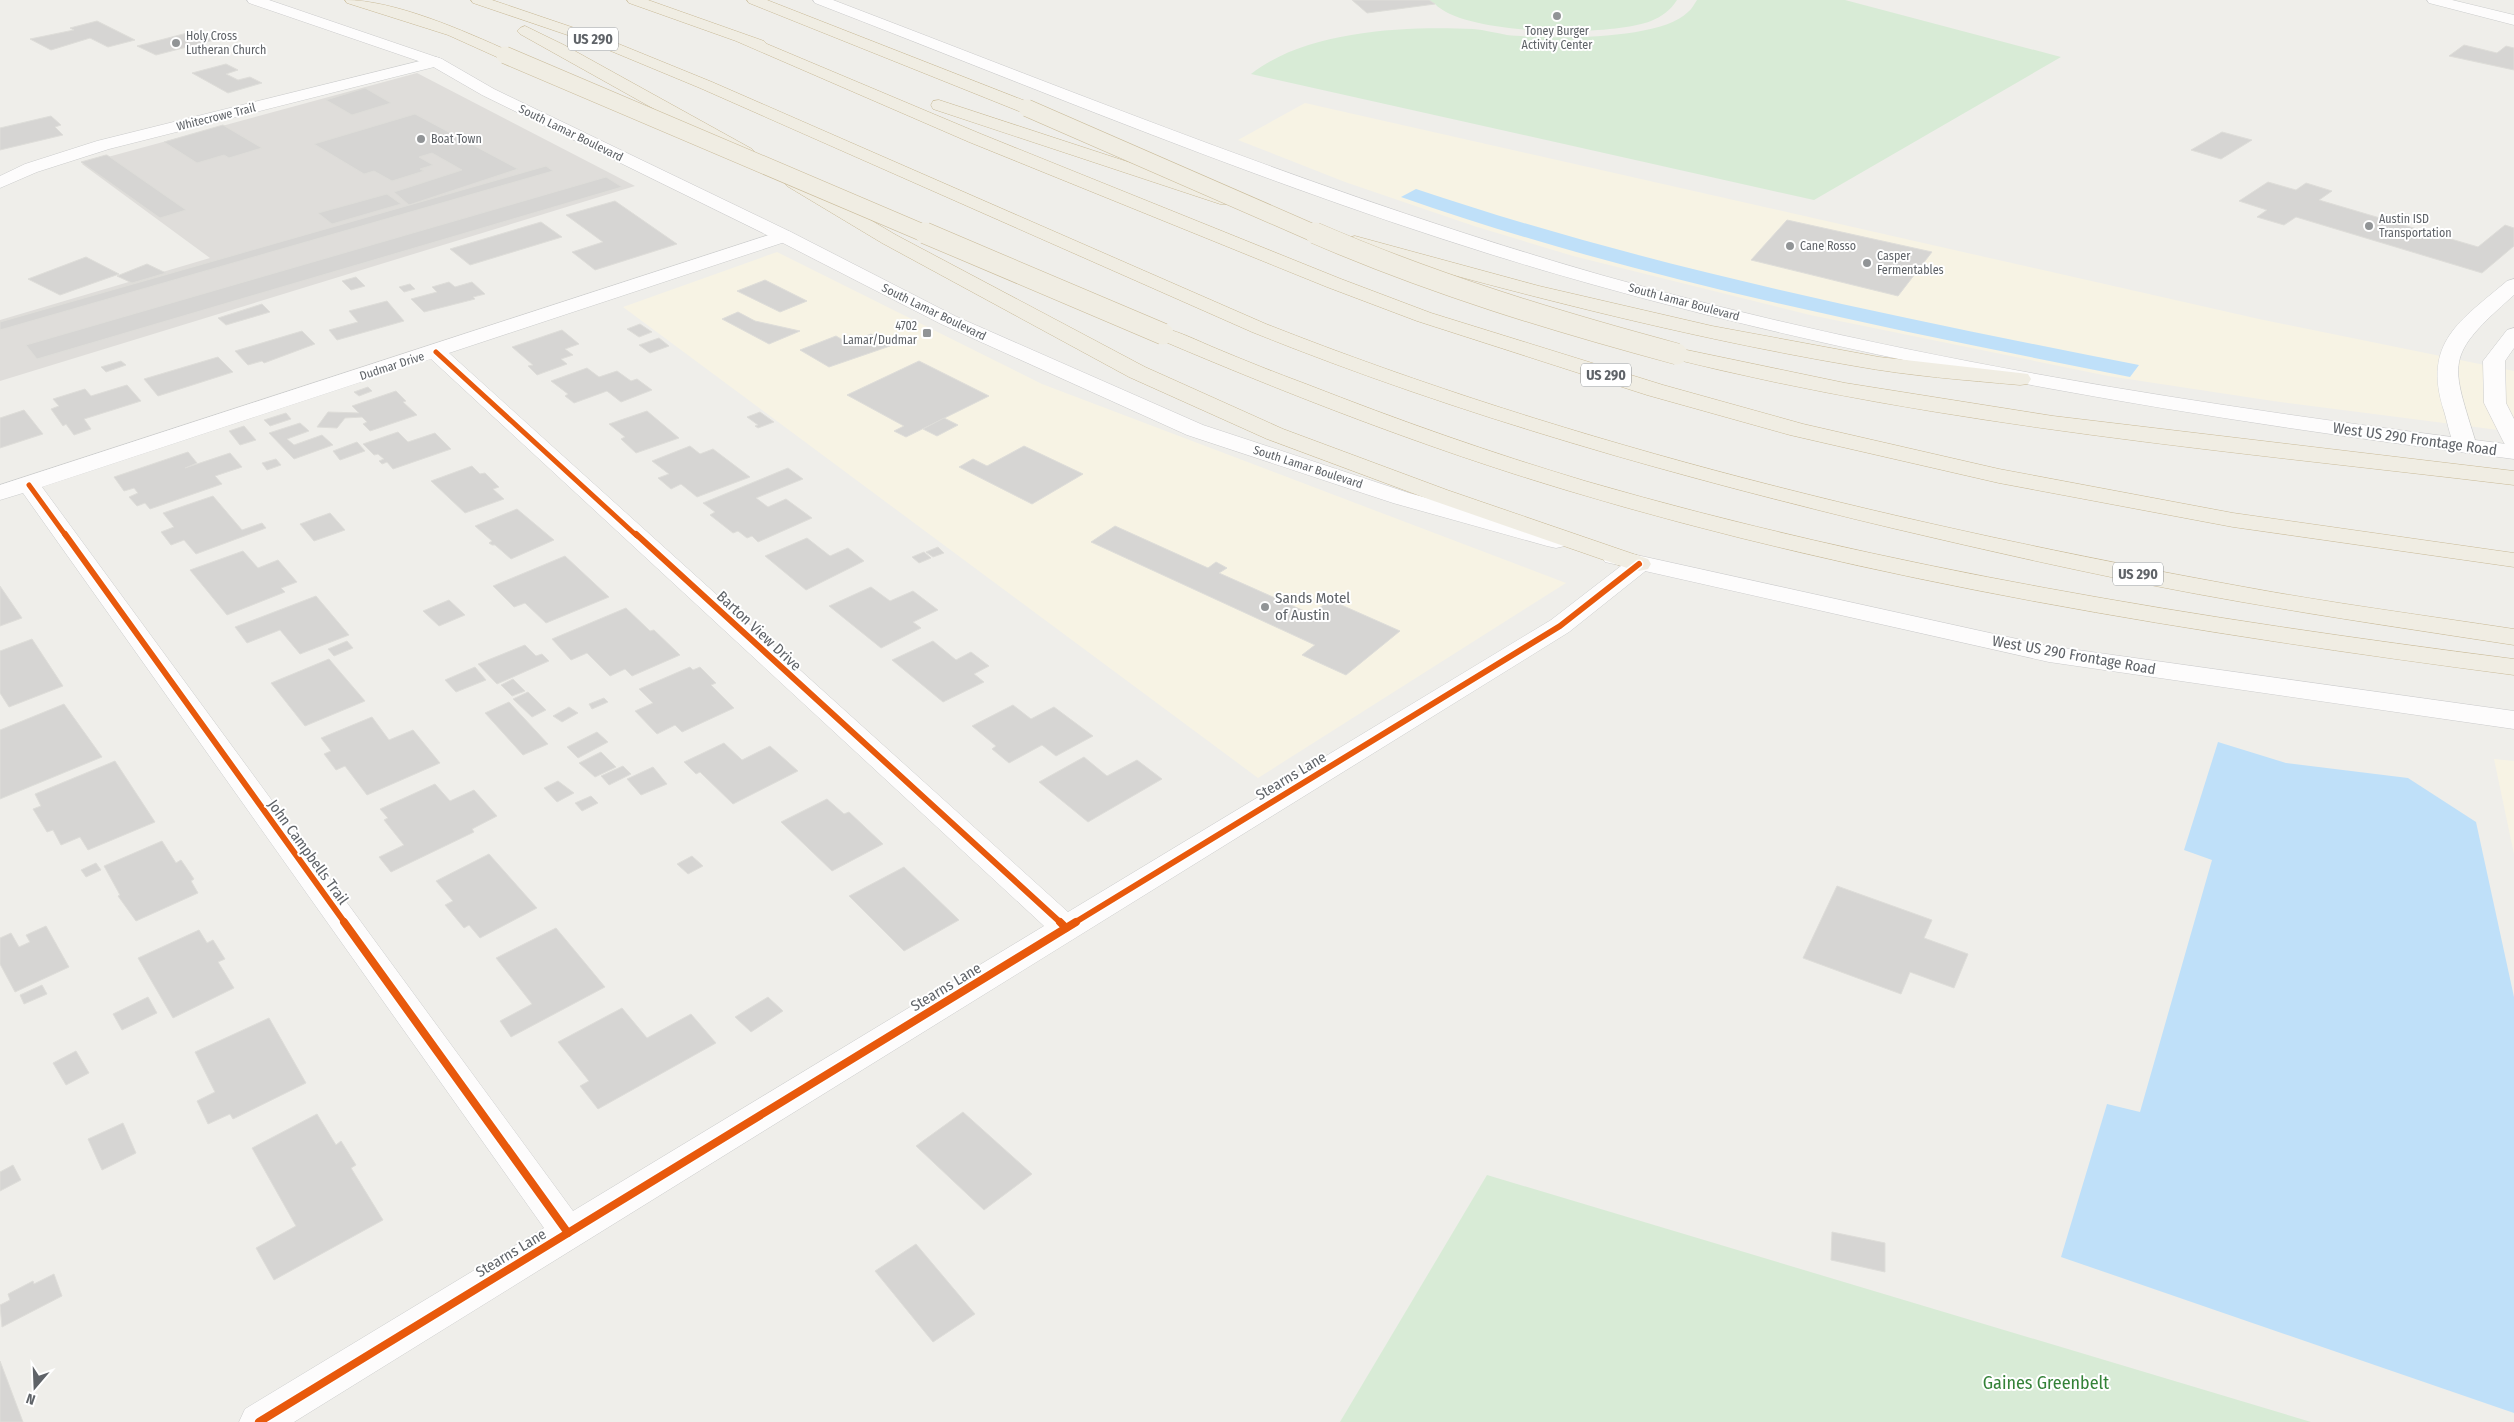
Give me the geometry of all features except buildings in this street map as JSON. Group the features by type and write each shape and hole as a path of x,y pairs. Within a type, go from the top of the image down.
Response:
{"highway":[{"path":"352,0 453,32 1266,378 1415,434 1576,485 1742,530 1945,578 2143,614 2345,646 2514,667"},
{"path":"472,0 692,122 889,239 1138,372 1275,434 1439,495 1639,564"},
{"name":"US 290","path":"478,0 599,41 706,84 1172,292 1293,342 1352,365 1610,448 1767,490 1993,544 2240,594 2514,637"},
{"name":"US 290","path":"634,0 742,39 975,138 1334,283 1433,320 1655,390 1798,430 1999,476 2233,520 2514,560"},
{"path":"754,0 1027,108 1370,257 1550,319 1677,354 1844,390 2053,424 2514,478"},
{"path":"742,39 1330,234 1488,280 1658,321 1834,357 2020,379"}],"street":[{"name":"South Lamar Boulevard","path":"254,0 338,27 436,62 488,92 784,236 948,320 1195,430 1401,498 1639,564"},
{"name":"South Lamar Boulevard","path":"820,0 1302,183 1392,216 1499,250 1621,286 1775,326 2020,379"},
{"path":"2434,0 2514,20"},
{"name":"Whitecrowe Trail","path":"0,183 32,168 103,145 436,62"},
{"name":"Dudmar Drive","path":"0,493 436,352 784,236"},
{"path":"2466,446 2447,381 2448,356 2460,336 2514,285"},
{"path":"2514,334 2494,361 2495,403 2514,441"},
{"name":"Barton View Drive","path":"436,352 1066,928"},
{"name":"West US 290 Frontage Road","path":"2020,379 2218,411 2514,452"},
{"name":"John Campbells Trail","path":"29,485 568,1233"},
{"name":"West US 290 Frontage Road","path":"1639,564 2049,654 2514,720"},
{"name":"Stearns Lane","path":"259,1422 1560,626 1639,564"}],"shaded area":[{"path":"417,73 635,186 0,381 0,320 210,258 82,164"},
{"path":"1305,103 2259,319 2514,371 2514,432 2273,401 2108,376 1810,315 1573,256 1474,226 1345,182 1238,140"},
{"path":"777,252 1042,384 1566,583 1258,778 623,307"},
{"path":"2494,759 2514,761 2514,854"}],"green space":[{"name":"Toney Burger Activity Center","path":"1352,0 1677,0 1665,13 1651,21 1604,30 1573,31 1506,28 1452,15 1435,4 1367,13"},
{"path":"1697,0 1845,0 2061,57 1814,200 1251,74 1274,59 1300,48 1358,34 1388,30 1446,28 1473,29 1525,36 1602,36 1653,28 1674,21 1689,11"},
{"name":"Gaines Greenbelt","path":"1487,1175 2311,1422 1340,1422"}],"water":[{"path":"1416,189 1594,243 1774,289 2139,365 2130,377 1946,340 1671,278 1490,227 1401,197"},
{"path":"2218,742 2286,763 2408,778 2476,822 2514,997 2514,1413 2061,1257 2107,1104 2140,1112 2212,860 2184,850"}],"cycle path":[{"path":"436,352 1066,928"},
{"path":"29,485 568,1233"},
{"path":"259,1422 1560,626 1639,564"}],"place":[{"name":"Toney Burger Activity Center","path":"1557,16"},
{"name":"Holy Cross Lutheran Church","path":"176,43"},
{"name":"Boat Town","path":"421,139"},
{"name":"Austin ISD Transportation","path":"2369,226"},
{"name":"Cane Rosso","path":"1790,246"},
{"name":"Casper Fermentables","path":"1867,263"},
{"name":"4702 Lamar/Dudmar","path":"927,333"},
{"name":"Sands Motel of Austin","path":"1265,607"}]}
